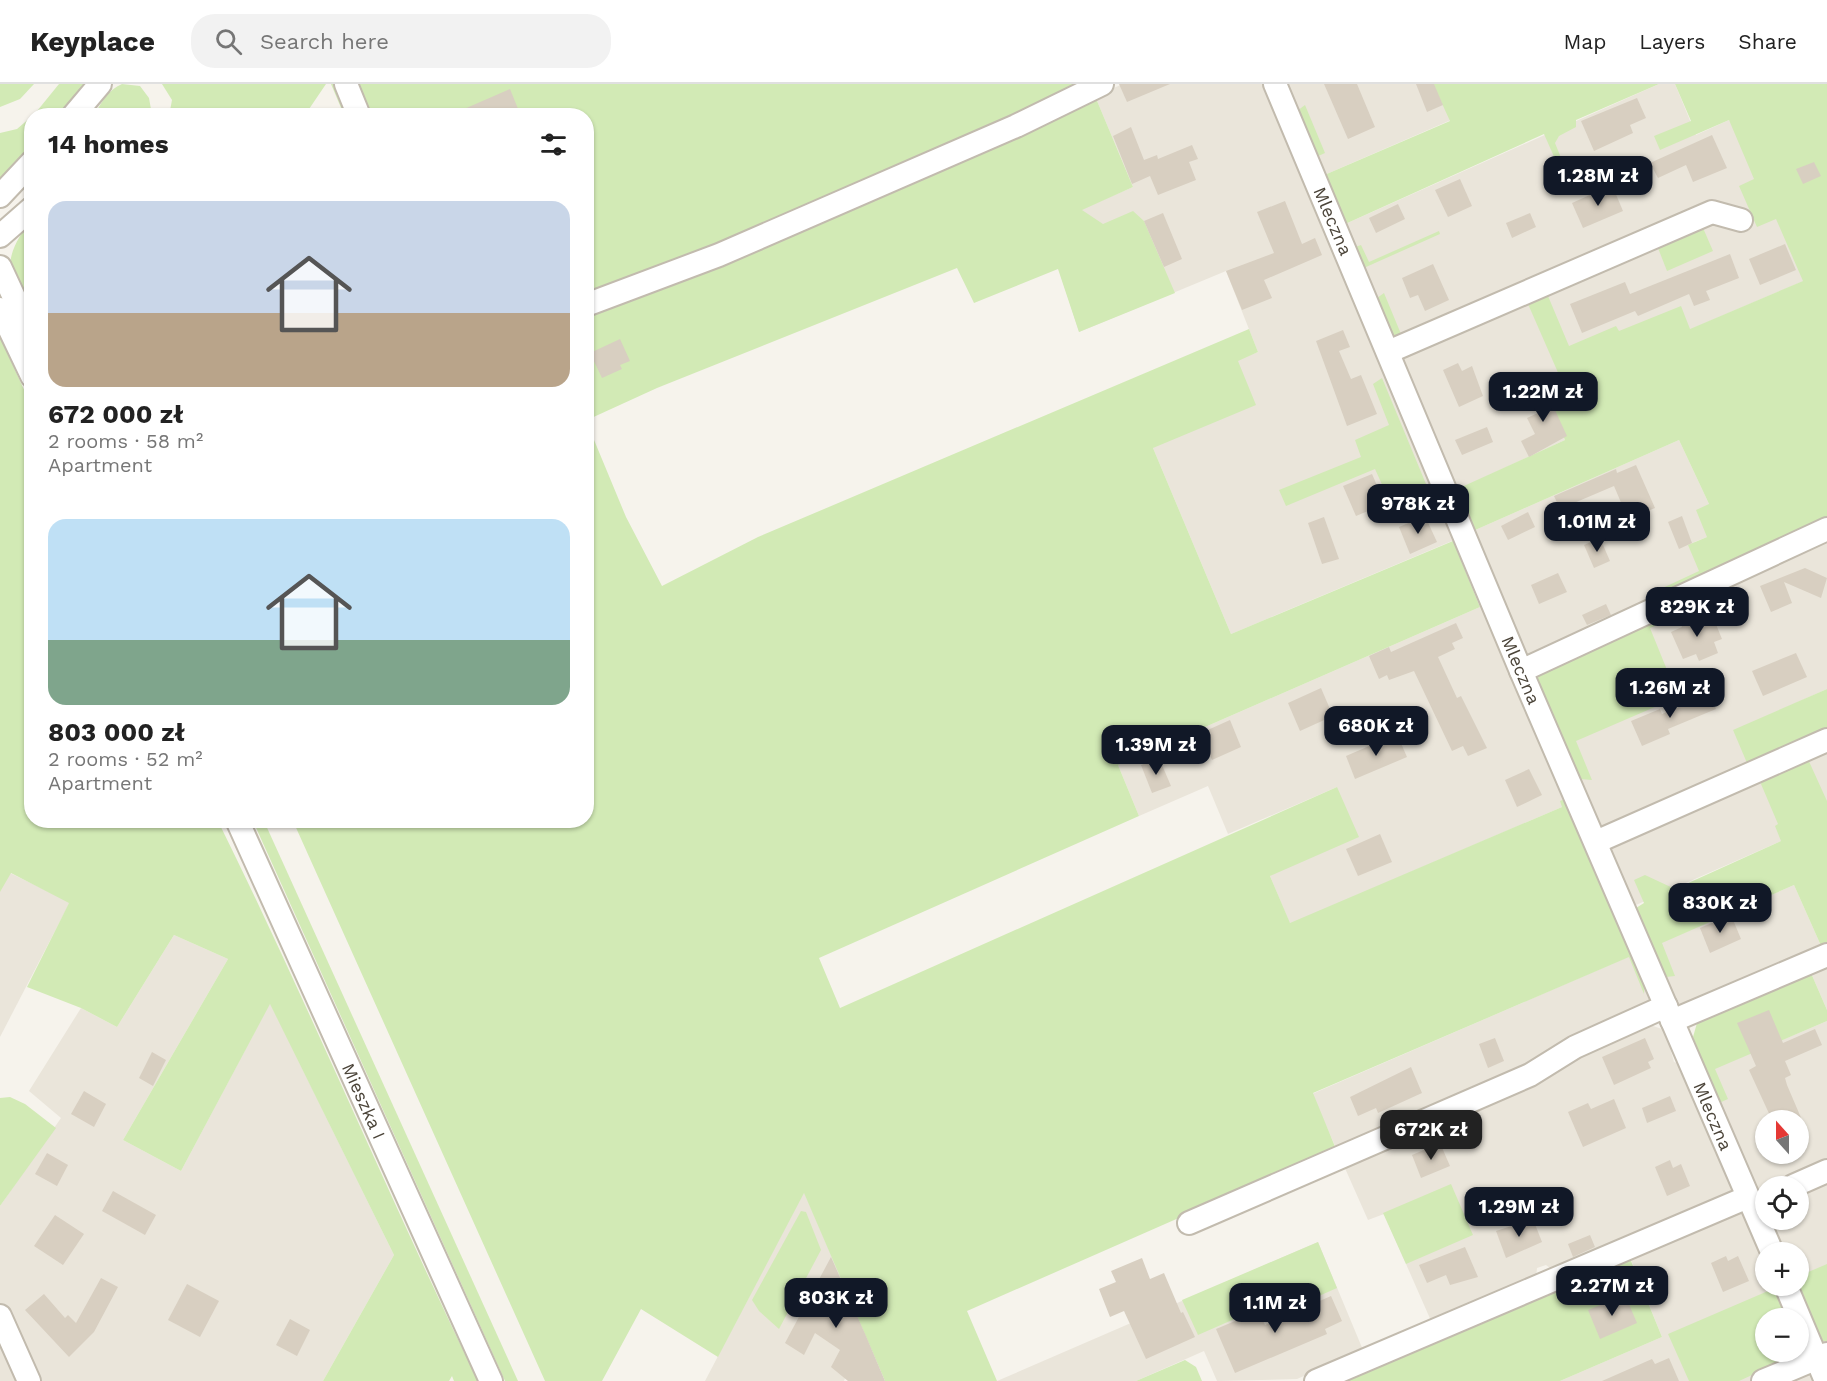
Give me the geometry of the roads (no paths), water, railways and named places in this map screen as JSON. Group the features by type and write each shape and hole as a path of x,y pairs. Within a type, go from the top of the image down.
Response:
{"street":[{"path":"346,84 356,108"},
{"path":"594,302 719,255 1016,126 1102,84"},
{"name":"Mleczna","path":"1275,84 1521,671 1669,1014 1755,1200"},
{"path":"0,196 24,170"},
{"path":"1388,352 1712,212 1741,220"},
{"path":"0,236 24,215"},
{"path":"0,267 24,319"},
{"path":"0,309 24,359"},
{"path":"1521,671 1827,529"},
{"path":"1596,842 1827,741"},
{"name":"Mieszka I","path":"241,828 491,1381"},
{"path":"1189,1223 1530,1075 1575,1047 1827,955"},
{"path":"1809,1179 1827,1171"},
{"path":"1316,1381 1755,1200"},
{"path":"1791,1296 1822,1356 1826,1381"},
{"path":"0,1316 29,1381"},
{"path":"1763,1381 1822,1356"}]}
